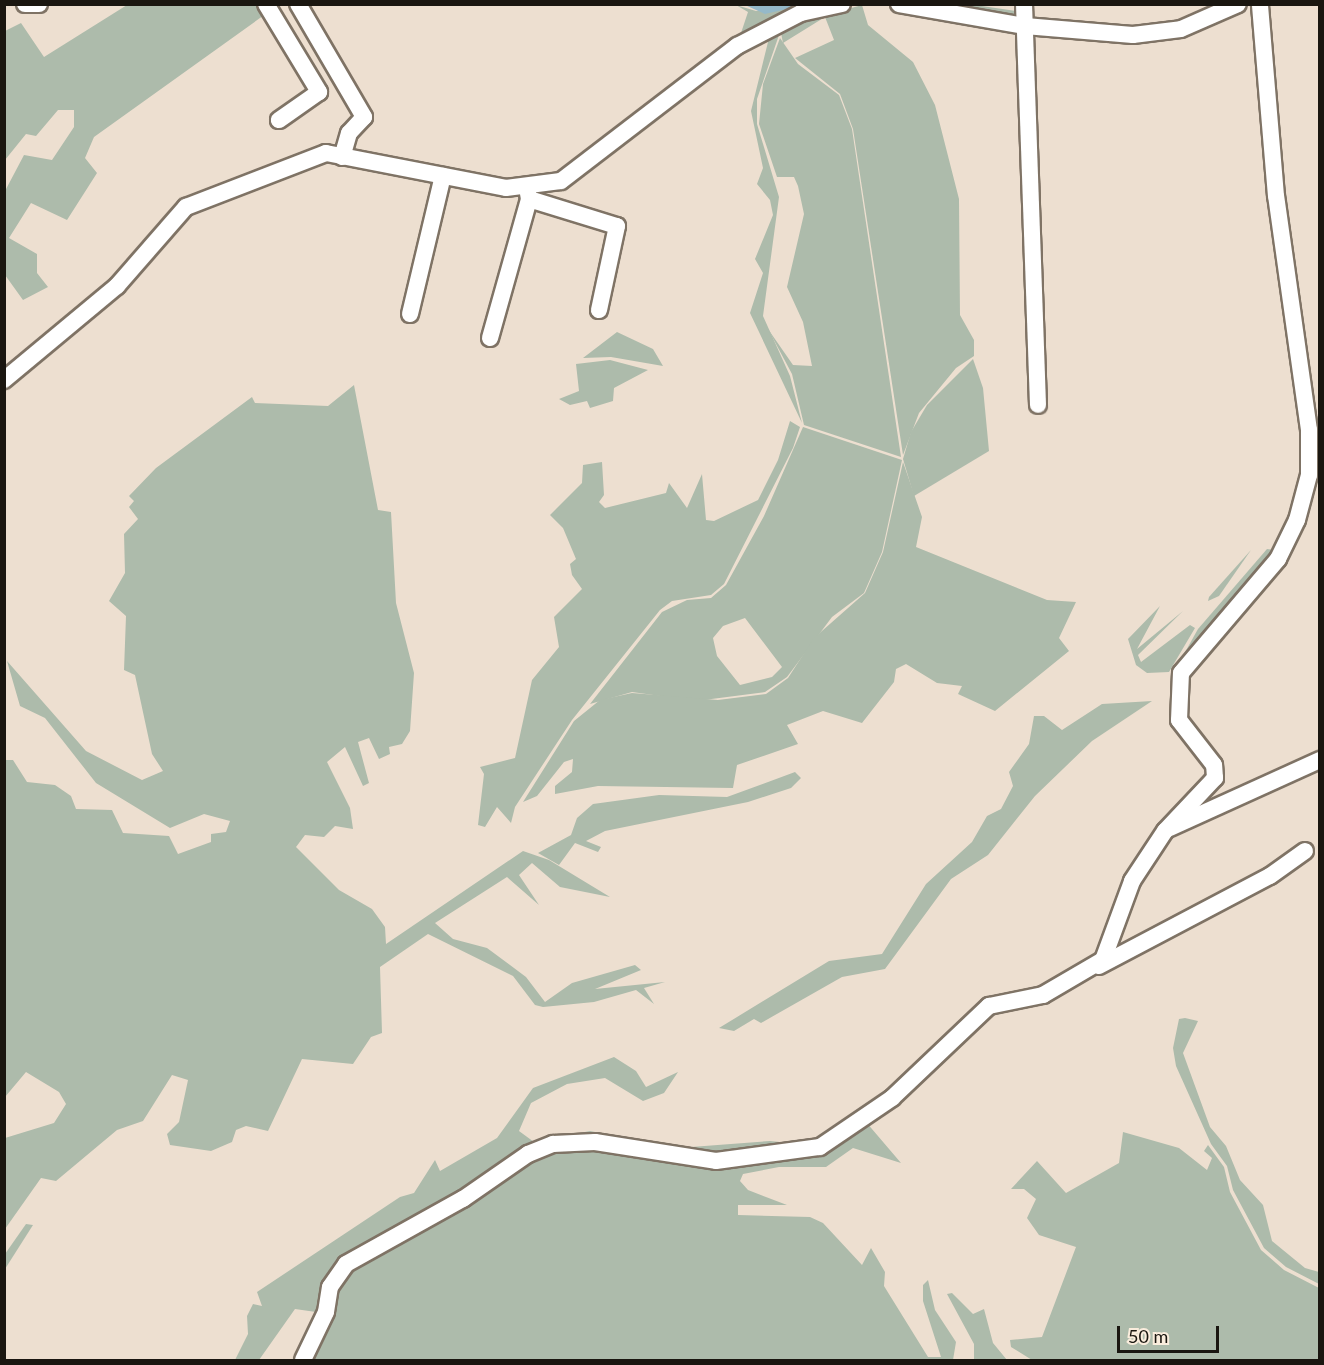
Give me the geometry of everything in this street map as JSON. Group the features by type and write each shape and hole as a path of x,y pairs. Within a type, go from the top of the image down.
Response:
{"street":[{"path":"25,4 39,4"},
{"path":"266,4 319,92 279,120"},
{"path":"298,4 364,117 349,133 342,157"},
{"path":"528,193 573,175 756,34 801,13 842,4"},
{"path":"899,4 1024,26 1157,33 1198,24 1238,4"},
{"path":"1024,4 1038,405"},
{"path":"1095,969 1111,945 1132,881 1165,831 1216,772 1179,720 1181,673 1278,559 1297,520 1309,475 1309,430 1276,196 1260,4"},
{"path":"4,380 117,286 186,207 326,153 528,193 617,226 599,310"},
{"path":"410,314 443,176"},
{"path":"490,338 528,193"},
{"path":"1165,831 1320,760"},
{"path":"303,1360 326,1312 330,1287 346,1264 463,1199 528,1154 553,1144 595,1142 716,1161 820,1147 892,1098 989,1006 1042,995 1270,876 1305,851"}],"green space":[{"path":"127,5 262,5 267,13 94,137 85,158 97,173 67,220 31,203 9,238 37,254 37,273 48,287 23,300 5,275 5,191 24,155 52,160 74,127 74,110 58,110 36,136 26,134 5,160 5,31 21,23 44,57"},
{"path":"736,5 756,11 804,5 740,36 748,12"},
{"path":"862,5 868,25 913,62 935,105 959,199 960,315 974,340 974,356 956,368 919,413 903,455 853,129 840,94 795,58 834,40 825,17 783,43 780,28"},
{"path":"921,5 975,5 1016,11 1016,17"},
{"path":"775,30 779,35 757,99 757,124 779,197 763,316 790,376 802,423 750,313 763,273 755,259 773,215 770,200 757,184 763,168 751,111 768,42 760,38"},
{"path":"780,38 798,64 839,95 852,129 901,457 804,425 792,374 768,329 793,365 812,366 803,322 787,287 804,214 798,186 794,177 777,177 759,124 763,84"},
{"path":"617,332 653,349 663,366 611,357 583,358"},
{"path":"973,359 983,388 989,451 914,496 903,459 911,432 927,405"},
{"path":"610,360 648,370 614,388 613,401 590,408 587,401 570,405 559,399 579,391 576,364"},
{"path":"354,385 378,510 391,512 396,603 414,673 410,731 402,744 389,747 390,754 379,759 369,738 358,742 369,783 363,786 345,747 327,762 350,808 353,829 335,826 324,837 305,835 296,847 339,890 372,909 385,927 386,944 523,851 549,860 610,897 560,887 532,863 519,875 539,905 507,877 435,923 453,939 487,948 526,977 545,1002 572,983 635,965 641,970 595,989 665,982 644,988 654,1004 636,990 594,1002 543,1007 535,1005 513,976 428,934 380,967 382,1033 371,1037 353,1064 302,1059 268,1131 246,1126 236,1130 232,1142 211,1151 170,1145 167,1134 179,1122 188,1080 172,1075 143,1121 117,1130 56,1181 41,1178 5,1229 5,1138 54,1123 66,1104 59,1092 26,1072 5,1097 5,760 13,760 27,782 55,785 71,796 76,809 112,810 123,833 169,836 178,854 211,842 211,834 226,832 230,821 204,814 170,828 96,783 45,718 20,706 7,661 86,751 142,780 163,771 152,754 135,675 124,670 126,616 109,601 125,573 124,534 138,519 129,507 134,501 129,496 156,468 252,397 255,403 328,406"},
{"path":"790,421 800,427 793,448 724,584 711,595 672,601 660,610 572,720 515,807 511,823 497,807 485,827 478,825 484,774 480,767 515,758 532,680 559,647 554,617 582,589 572,575 570,564 576,559 563,528 550,515 582,483 583,465 602,462 604,495 599,502 605,508 666,493 669,483 687,508 702,474 706,520 714,521 758,500 778,460"},
{"path":"803,427 902,460 882,552 864,593 832,617 787,677 765,692 696,701 632,692 590,704 662,612 687,600 711,598 726,585 764,516","holes":["745,618 782,667 772,677 740,685 717,656 713,638 723,626"]},
{"path":"903,462 922,517 916,547 1047,600 1076,602 1059,638 1069,651 995,711 958,694 962,686 937,683 906,664 896,669 894,682 862,723 823,711 787,725 798,744 737,765 733,788 598,786 555,794 555,786 572,772 573,759 564,762 537,796 523,802 574,721 600,700 632,693 718,700 766,694 788,678 814,638 865,593 883,552"},
{"path":"1267,549 1275,550 1179,663 1198,629"},
{"path":"1251,550 1219,596 1208,601 1209,597"},
{"path":"1160,606 1137,649 1183,611 1138,655 1141,662 1190,625 1195,628 1169,672 1147,673 1136,665 1128,639"},
{"path":"1152,701 1092,741 1035,796 988,855 951,879 885,969 842,977 761,1023 754,1019 734,1031 719,1028 829,961 882,954 926,884 972,842 987,816 1001,809 1013,786 1009,772 1029,744 1034,716 1044,716 1062,730 1102,704"},
{"path":"795,772 801,778 791,788 748,802 605,831 586,841 601,847 598,852 575,843 559,865 538,853 571,835 577,818 593,804 659,795 727,797"},
{"path":"1179,1019 1198,1021 1183,1053 1210,1127 1226,1146 1240,1180 1263,1205 1272,1241 1305,1268 1319,1272 1319,1284 1286,1267 1264,1248 1233,1190 1227,1166 1211,1144 1176,1066 1173,1048"},
{"path":"614,1057 636,1071 646,1087 678,1072 664,1093 643,1101 605,1078 567,1084 531,1103 519,1131 534,1142 590,1131 678,1148 770,1141 809,1145 709,1157 573,1138 363,1249 323,1313 295,1309 259,1360 235,1360 248,1334 247,1316 253,1304 262,1306 257,1292 400,1197 414,1193 435,1160 440,1171 497,1138 533,1088"},
{"path":"866,1122 901,1163 853,1148 826,1167 779,1167 743,1174 740,1181 748,1190 787,1205 738,1205 738,1215 810,1217 823,1223 862,1265 871,1248 885,1272 884,1286 928,1357 941,1357 923,1301 923,1285 928,1280 935,1310 956,1342 953,1360 304,1360 337,1276 553,1146 684,1160 790,1154"},
{"path":"1123,1132 1179,1148 1207,1170 1212,1158 1204,1151 1208,1145 1224,1167 1230,1192 1261,1250 1284,1270 1319,1288 1319,1360 1032,1360 1011,1347 1010,1340 1042,1337 1076,1247 1039,1235 1027,1218 1036,1199 1024,1189 1011,1189 1037,1161 1066,1193 1119,1163"},
{"path":"26,1224 33,1225 5,1269 5,1254"},
{"path":"952,1293 973,1314 984,1309 993,1343 1007,1360 974,1360 974,1344 947,1294"}],"water":[{"path":"745,5 772,6 804,5 765,14"}]}
